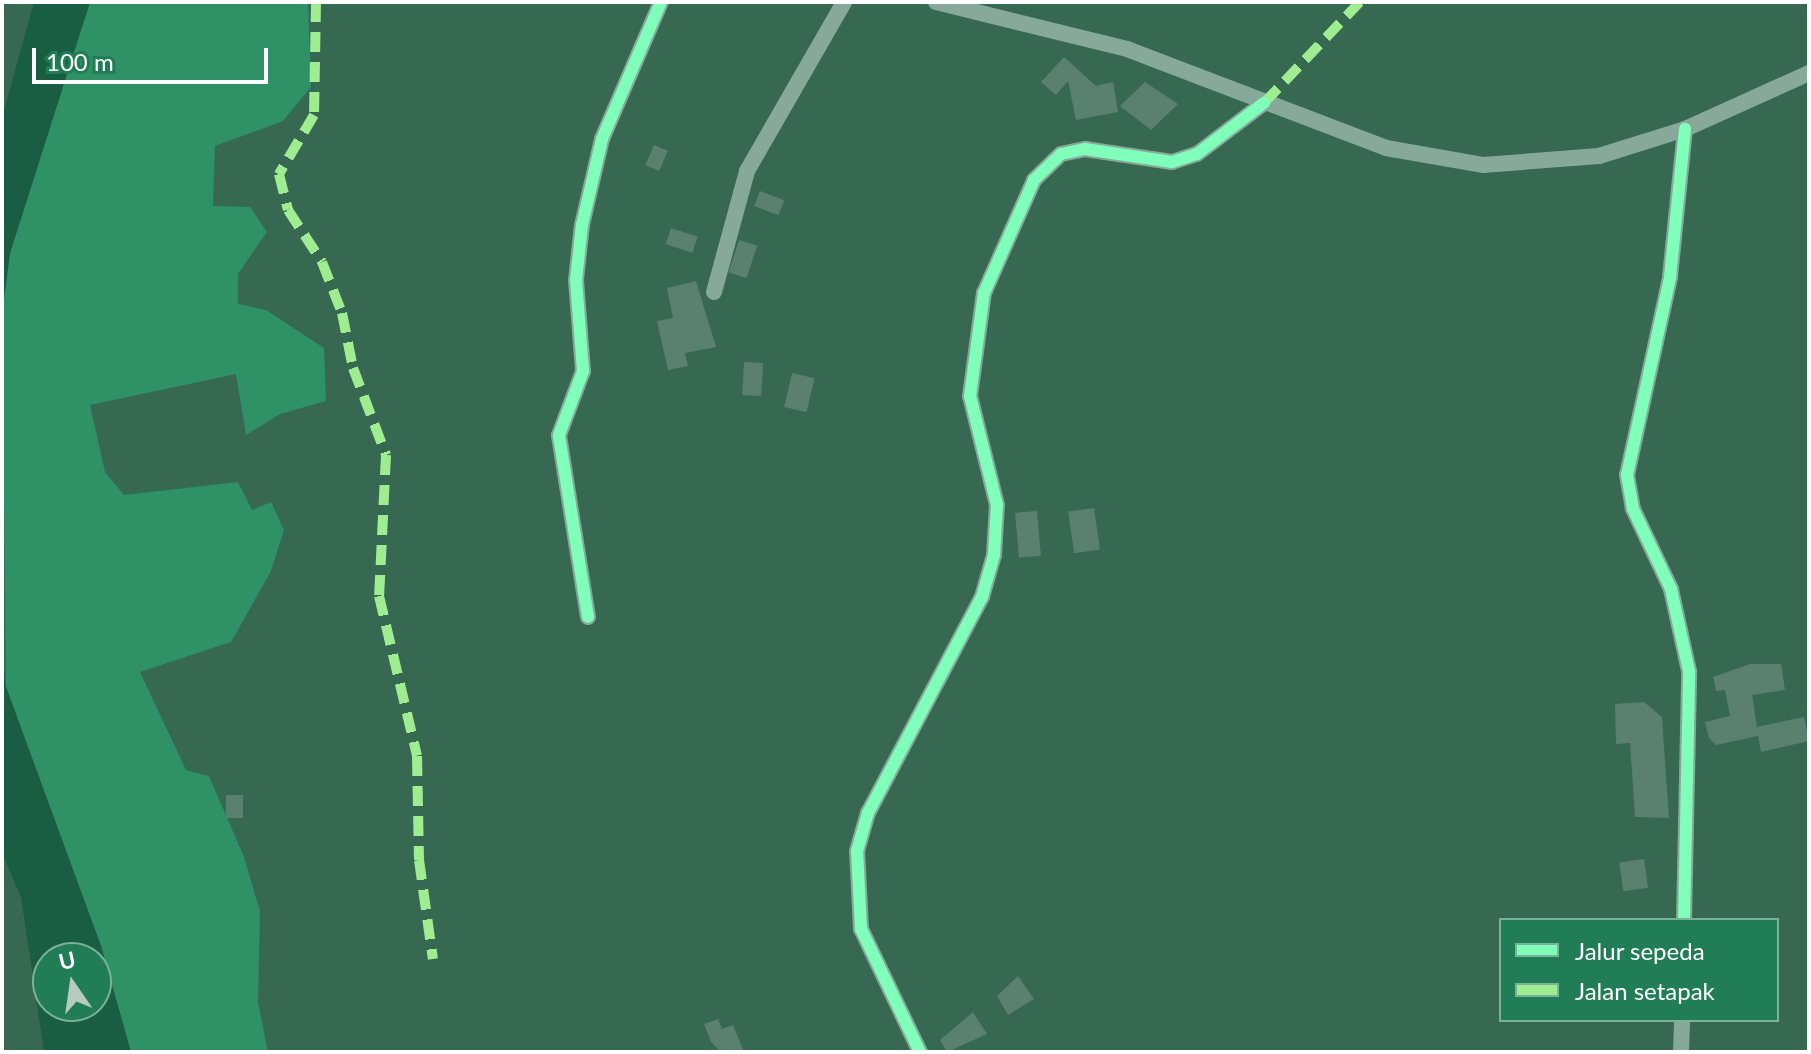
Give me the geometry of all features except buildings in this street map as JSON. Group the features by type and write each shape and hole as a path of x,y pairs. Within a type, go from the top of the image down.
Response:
{"street":[{"path":"588,617 559,435 583,371 576,280 582,225 602,139 661,2"},
{"path":"714,292 747,171 844,2"},
{"path":"936,2 1127,49 1386,148 1483,165 1599,156 1685,129 1809,73"},
{"path":"920,1052 861,929 857,851 868,813 982,597 994,555 997,505 970,396 984,293 1034,180 1061,154 1085,149 1172,162 1197,154 1264,103"},
{"path":"1684,918 1689,671 1671,589 1633,509 1627,475 1670,277 1685,129"},
{"path":"1681,1052 1682,1022"}],"shaded area":[{"path":"34,2 90,2 10,253 2,314 2,118"},
{"path":"90,2 308,2 311,87 283,121 215,146 213,206 250,207 267,232 238,274 238,304 266,310 324,348 326,401 280,414 246,435 236,374 90,405 105,472 124,495 238,482 252,510 271,502 284,530 271,571 231,642 140,672 186,770 209,776 244,857 260,911 258,1002 268,1052 131,1052 112,985 112,942 100,942 6,687 2,314 10,253"},
{"path":"2,657 6,687 100,942 32,942 32,971 21,897 2,853"},
{"path":"112,985 131,1052 44,1052 40,1022 112,1022"}],"marked path":[{"path":"316,2 314,115 279,174 288,210 322,262 342,313 353,368 386,455 379,596 417,756 419,860 433,959"},
{"path":"1264,103 1360,2"}],"cycle path":[{"path":"588,617 559,435 583,371 576,280 582,225 602,139 661,2"},
{"path":"920,1052 861,929 857,851 868,813 982,597 994,555 997,505 970,396 984,293 1034,180 1061,154 1085,149 1172,162 1197,154 1264,103"},
{"path":"1684,918 1689,671 1671,589 1633,509 1627,475 1670,277 1685,129"}]}
